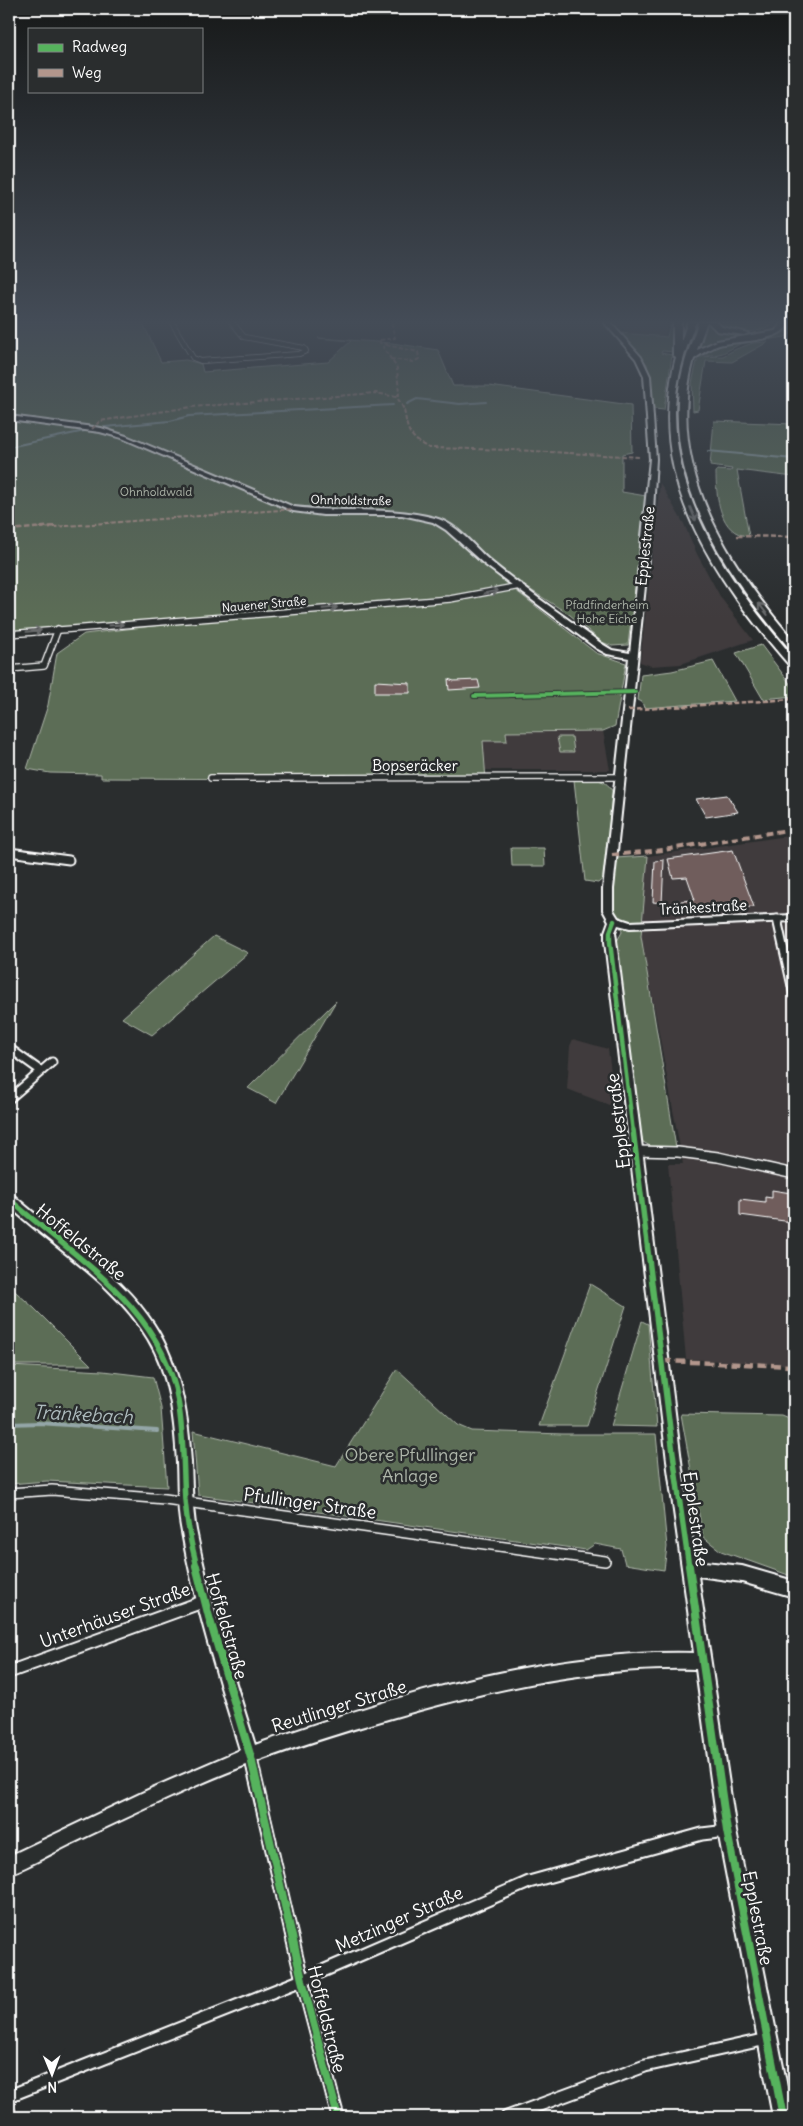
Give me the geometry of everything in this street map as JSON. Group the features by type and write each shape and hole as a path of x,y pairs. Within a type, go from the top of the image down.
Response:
{"highway":[{"path":"672,420 676,464 689,506 712,553 741,598 794,664"},
{"path":"682,420 688,464 706,516 725,553 753,597 794,647"}],"main road":[{"name":"Ohnholdstraße","path":"26,420 92,429 119,435 276,502 301,510 324,513 402,513 428,517 449,528 470,548 604,649 633,656"},
{"name":"Epplestraße","path":"650,420 653,459 652,486 607,900 610,917 614,921 610,932 610,942 688,1568 727,1831 783,2117"},
{"name":"Tränkestraße","path":"614,921 620,924 637,925 794,918"},
{"name":"Hoffeldstraße","path":"9,1199 30,1220 96,1270 120,1292 144,1320 160,1347 171,1372 178,1400 181,1426 188,1530 205,1601 250,1755"},
{"path":"688,1568 714,1568 748,1574 794,1589"},
{"name":"Reutlinger Straße","path":"9,1865 250,1755 386,1710 482,1685 564,1668 631,1662 702,1661"}],"street":[{"name":"Nauener Straße","path":"9,634 450,599 520,586"},
{"path":"9,669 44,666 58,629"},
{"name":"Bopseräcker","path":"211,778 620,777"},
{"path":"9,852 69,860"},
{"path":"778,919 794,995"},
{"path":"9,1048 41,1071"},
{"path":"9,1099 52,1062"},
{"path":"636,1151 678,1152 718,1157 794,1174"},
{"name":"Pfullinger Straße","path":"9,1493 52,1490 185,1502 605,1560"},
{"name":"Unterhäuser Straße","path":"9,1672 205,1601"},
{"name":"Hoffeldstraße","path":"250,1755 302,1980 338,2117"},
{"name":"Metzinger Straße","path":"9,2096 302,1980 529,1882 702,1834 727,1831"},
{"path":"507,2117 645,2066 768,2039"},
{"path":"9,2112 10,2117"}],"shaded area":[{"path":"660,483 684,524 697,554 721,598 753,640 681,664 651,666 640,662"},
{"path":"603,731 610,770 485,770 483,741 507,741 506,732"},
{"path":"794,835 794,1365 686,1359 668,1164 683,1164 641,936 648,856"},
{"path":"573,1039 608,1049 615,1102 609,1105 567,1089 570,1046"}],"green space":[{"path":"9,420 631,420 632,452 622,454 622,492 646,496 628,645 612,646 602,642 570,615 523,585 479,593 515,590 596,653 626,663 615,726 603,731 506,732 507,741 483,741 486,780 101,778 101,774 50,773 27,769 48,705 57,653 84,634 195,621 9,633"},
{"path":"714,421 794,424 794,477 737,470 749,536 739,534 731,529 721,512 716,472 717,470 731,471 732,469 710,466"},
{"path":"761,645 794,689 794,696 763,699 736,653"},
{"path":"713,661 735,701 644,708 642,702 638,700 641,675 672,671"},
{"path":"557,737 572,737 574,752 560,752"},
{"path":"574,780 601,781 609,786 612,791 605,877 598,883 585,881"},
{"path":"511,848 544,848 545,866 512,866"},
{"path":"648,856 641,936 676,1148 652,1147 643,1142 616,955 616,943 622,932 613,904 612,893 616,858"},
{"path":"214,936 248,953 152,1035 122,1018"},
{"path":"336,1001 276,1103 248,1088"},
{"path":"590,1284 626,1306 587,1426 539,1426"},
{"path":"9,1286 34,1308 91,1365 9,1365"},
{"path":"642,1321 648,1324 657,1427 611,1426"},
{"path":"9,1366 103,1371 153,1377 161,1408 167,1487 47,1481 9,1484"},
{"name":"Obere Pfullinger Anlage","path":"397,1369 458,1425 472,1431 563,1434 656,1434 667,1547 664,1570 625,1564 621,1549 595,1544 586,1550 198,1495 193,1431 336,1466"},
{"path":"681,1414 782,1416 794,1421 794,1577 721,1551 703,1537"}],"building":[{"path":"448,679 454,681 478,680 480,688 449,690"},
{"path":"375,681 410,683 410,693 375,693"},
{"path":"727,795 738,812 706,817 696,799"},
{"path":"733,850 754,907 684,910 681,901 695,900 687,877 673,878 668,859"},
{"path":"664,860 662,903 653,902 655,861"},
{"path":"772,1190 791,1193 792,1222 740,1215 740,1199 765,1202 765,1197 772,1198"}],"waterway":[{"path":"105,427 173,420"},
{"path":"9,447 85,431"},
{"path":"708,451 794,459"},
{"name":"Tränkebach","path":"9,1424 39,1423 157,1431"}],"marked path":[{"path":"92,429 100,421 105,420"},
{"path":"405,420 411,436 418,443 429,448 514,450 640,457"},
{"path":"9,530 293,509"},
{"path":"737,536 794,537"},
{"path":"628,710 794,699"},
{"path":"612,855 663,850 794,829"},
{"path":"663,1361 794,1366"}],"cycle path":[{"path":"474,696 635,692"},
{"path":"614,921 610,932 610,942 675,1469 727,1831 783,2117"},
{"path":"9,1199 90,1266 128,1302 160,1346 168,1364 174,1382 181,1421 185,1499 193,1552 209,1617 251,1758 302,1980 338,2117"}],"park label":[{"name":"Ohnholdwald","path":"156,491"},
{"name":"Pfadfinderheim Hohe Eiche","path":"607,611"}]}
